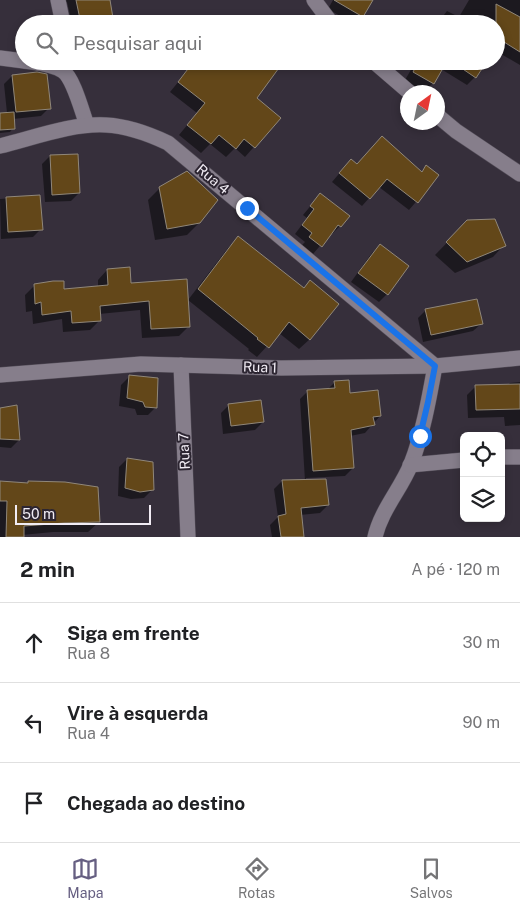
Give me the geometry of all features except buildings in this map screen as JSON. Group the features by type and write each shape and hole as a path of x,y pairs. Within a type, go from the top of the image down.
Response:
{"street":[{"path":"58,0 61,15"},
{"path":"314,0 325,15"},
{"path":"0,58 15,60"},
{"path":"68,70 87,125"},
{"path":"383,70 401,85"},
{"path":"445,122 520,174"},
{"name":"Rua 4","path":"0,146 87,125 107,125 130,129 151,135 168,143 435,366"},
{"name":"Rua 1","path":"0,374 141,364 281,368 435,366 520,358"},
{"name":"Rua 7","path":"181,365 188,537"},
{"path":"375,537 381,518 410,465 428,402 435,366"},
{"path":"505,457 520,457"},
{"path":"410,465 460,460"}],"route":[{"path":"247,208 435,366 420,436"}]}
